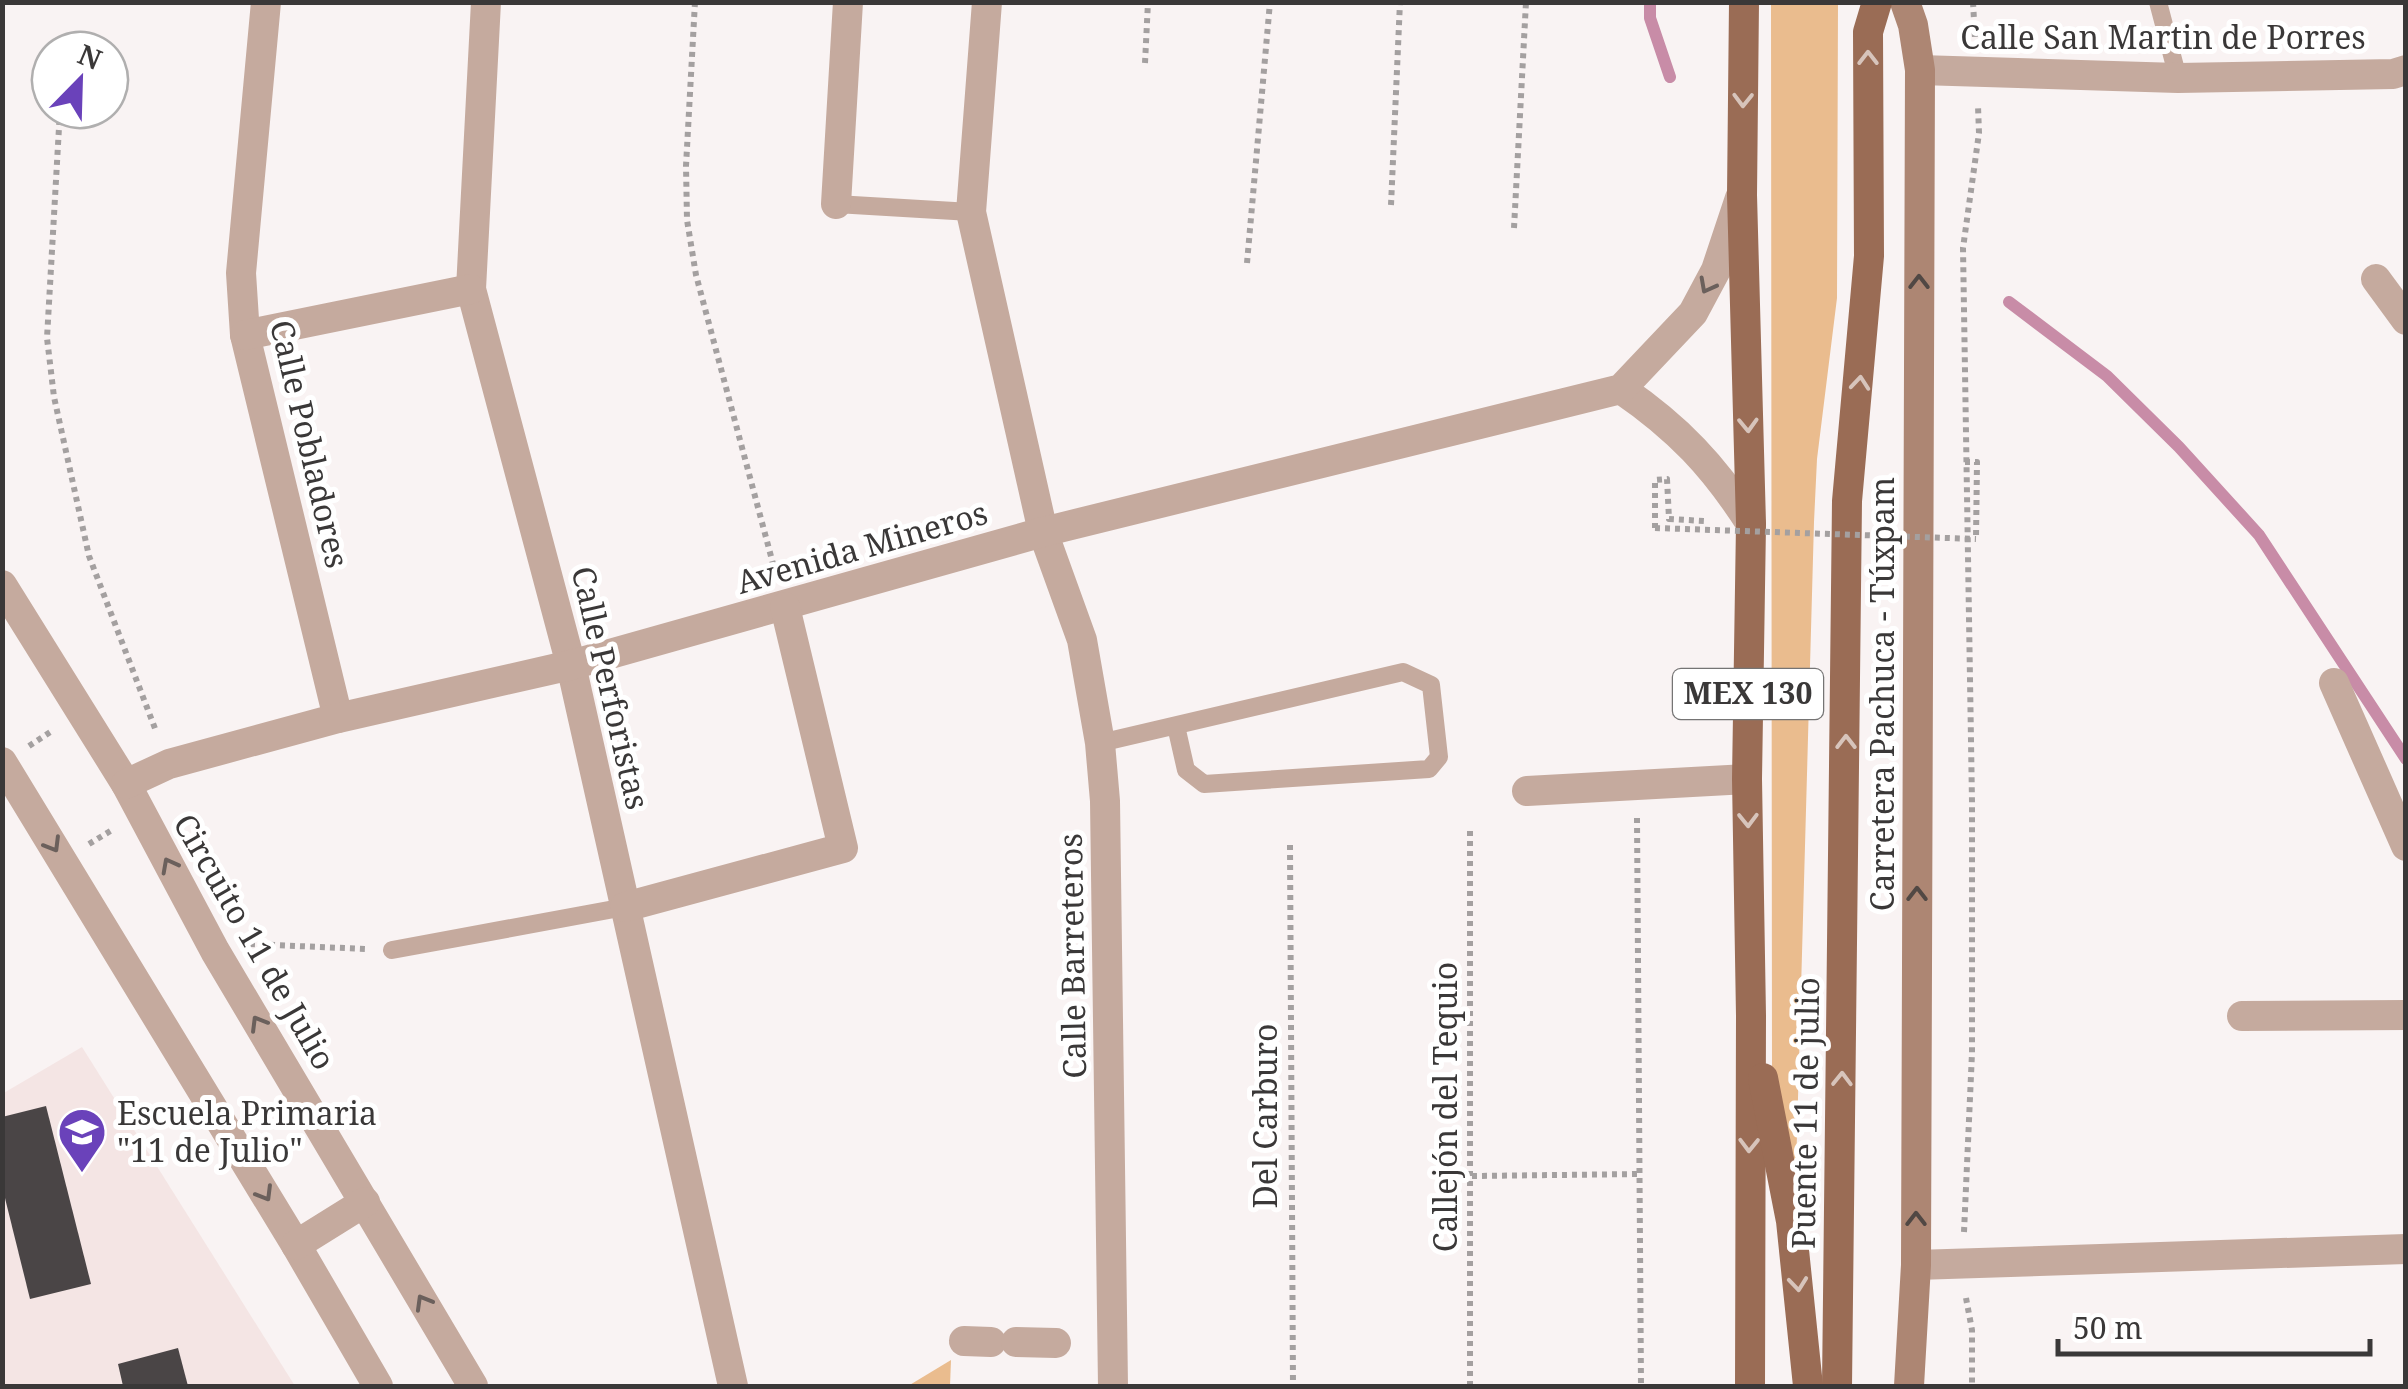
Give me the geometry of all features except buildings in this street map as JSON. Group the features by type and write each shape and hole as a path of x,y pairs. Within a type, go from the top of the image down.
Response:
{"main road":[{"name":"MEX 130","path":"1744,2 1742,195 1752,524 1747,778 1750,1386"},
{"name":"Carretera Pachuca - Túxpam","path":"1845,840 1847,501 1869,256 1868,32 1877,2"},
{"name":"Puente 11 de julio","path":"1837,1386 1845,840"},
{"path":"1751,1016 1791,1220 1808,1386"}],"street":[{"name":"Calle Pobladores","path":"266,2 241,273 245,334 338,718"},
{"name":"Calle Perforistas","path":"486,2 471,289 572,665 733,1386"},
{"path":"836,204 848,2"},
{"name":"Calle Barreteros","path":"987,2 972,212 1043,532 1082,640 1100,743 1105,801 1101,1344 1114,1386"},
{"name":"Carretera Pachuca - Túxpam","path":"1905,2 1920,70 1916,1265 1909,1386"},
{"name":"Calle San Martin de Porres","path":"1920,70 2178,78 2393,74 2406,70"},
{"path":"1742,195 1716,270 1693,313 1621,389 1660,415 1695,448 1726,484 1752,524"},
{"path":"2376,279 2406,320"},
{"path":"245,334 471,289"},
{"name":"Avenida Mineros","path":"126,784 168,764 338,718 572,665 1043,532 1621,389"},
{"name":"Circuito 11 de Julio","path":"2,585 126,784 215,951 472,1386"},
{"path":"625,907 843,848 785,607"},
{"path":"2334,683 2406,846"},
{"path":"3,763 378,1386"},
{"path":"1528,791 1747,778"},
{"path":"2242,1016 2406,1015"},
{"path":"296,1245 365,1202"},
{"path":"1916,1265 2406,1250"},
{"path":"990,1342 1056,1343"}],"lane":[{"path":"2158,2 2178,78"},
{"path":"836,204 972,212"},
{"path":"1100,743 1403,672 1431,685 1438,756 1429,769 1204,784 1186,770 1176,726"},
{"path":"392,950 625,907"}],"path":[{"path":"695,2 687,220 696,274 785,607"},
{"path":"1145,63 1148,2"},
{"path":"1247,263 1270,2"},
{"path":"1391,205 1400,2"},
{"path":"1514,228 1526,2"},
{"path":"1972,1386 1972,1330 1960,1264 1966,1211 1972,996 1963,248 1979,134 1973,2"},
{"path":"59,130 47,338 54,397 88,556 168,764"},
{"path":"1668,519 1667,479 1654,480 1655,528 1976,539 1978,462"},
{"path":"3,763 81,712"},
{"path":"1637,784 1641,1386"},
{"path":"62,860 141,813"},
{"name":"Callejón del Tequio","path":"1470,827 1470,1386"},
{"name":"Del Carburo","path":"1290,845 1292,1386"},
{"path":"244,944 392,950"},
{"path":"1472,1176 1641,1174"}],"shaded area":[{"path":"1771,3 1838,3 1837,298 1817,459 1814,522 1795,1206 1772,1080"},
{"name":"Escuela Primaria \"11 de Julio\"","path":"82,1047 295,1386 3,1386 2,1094"},
{"path":"951,1360 950,1386 908,1386"}],"waterway":[{"path":"1650,2 1650,18 1670,77"},
{"path":"2009,302 2107,376 2259,535 2406,759"}],"place":[{"name":"Escuela Primaria \"11 de Julio\"","path":"82,1174"}]}
